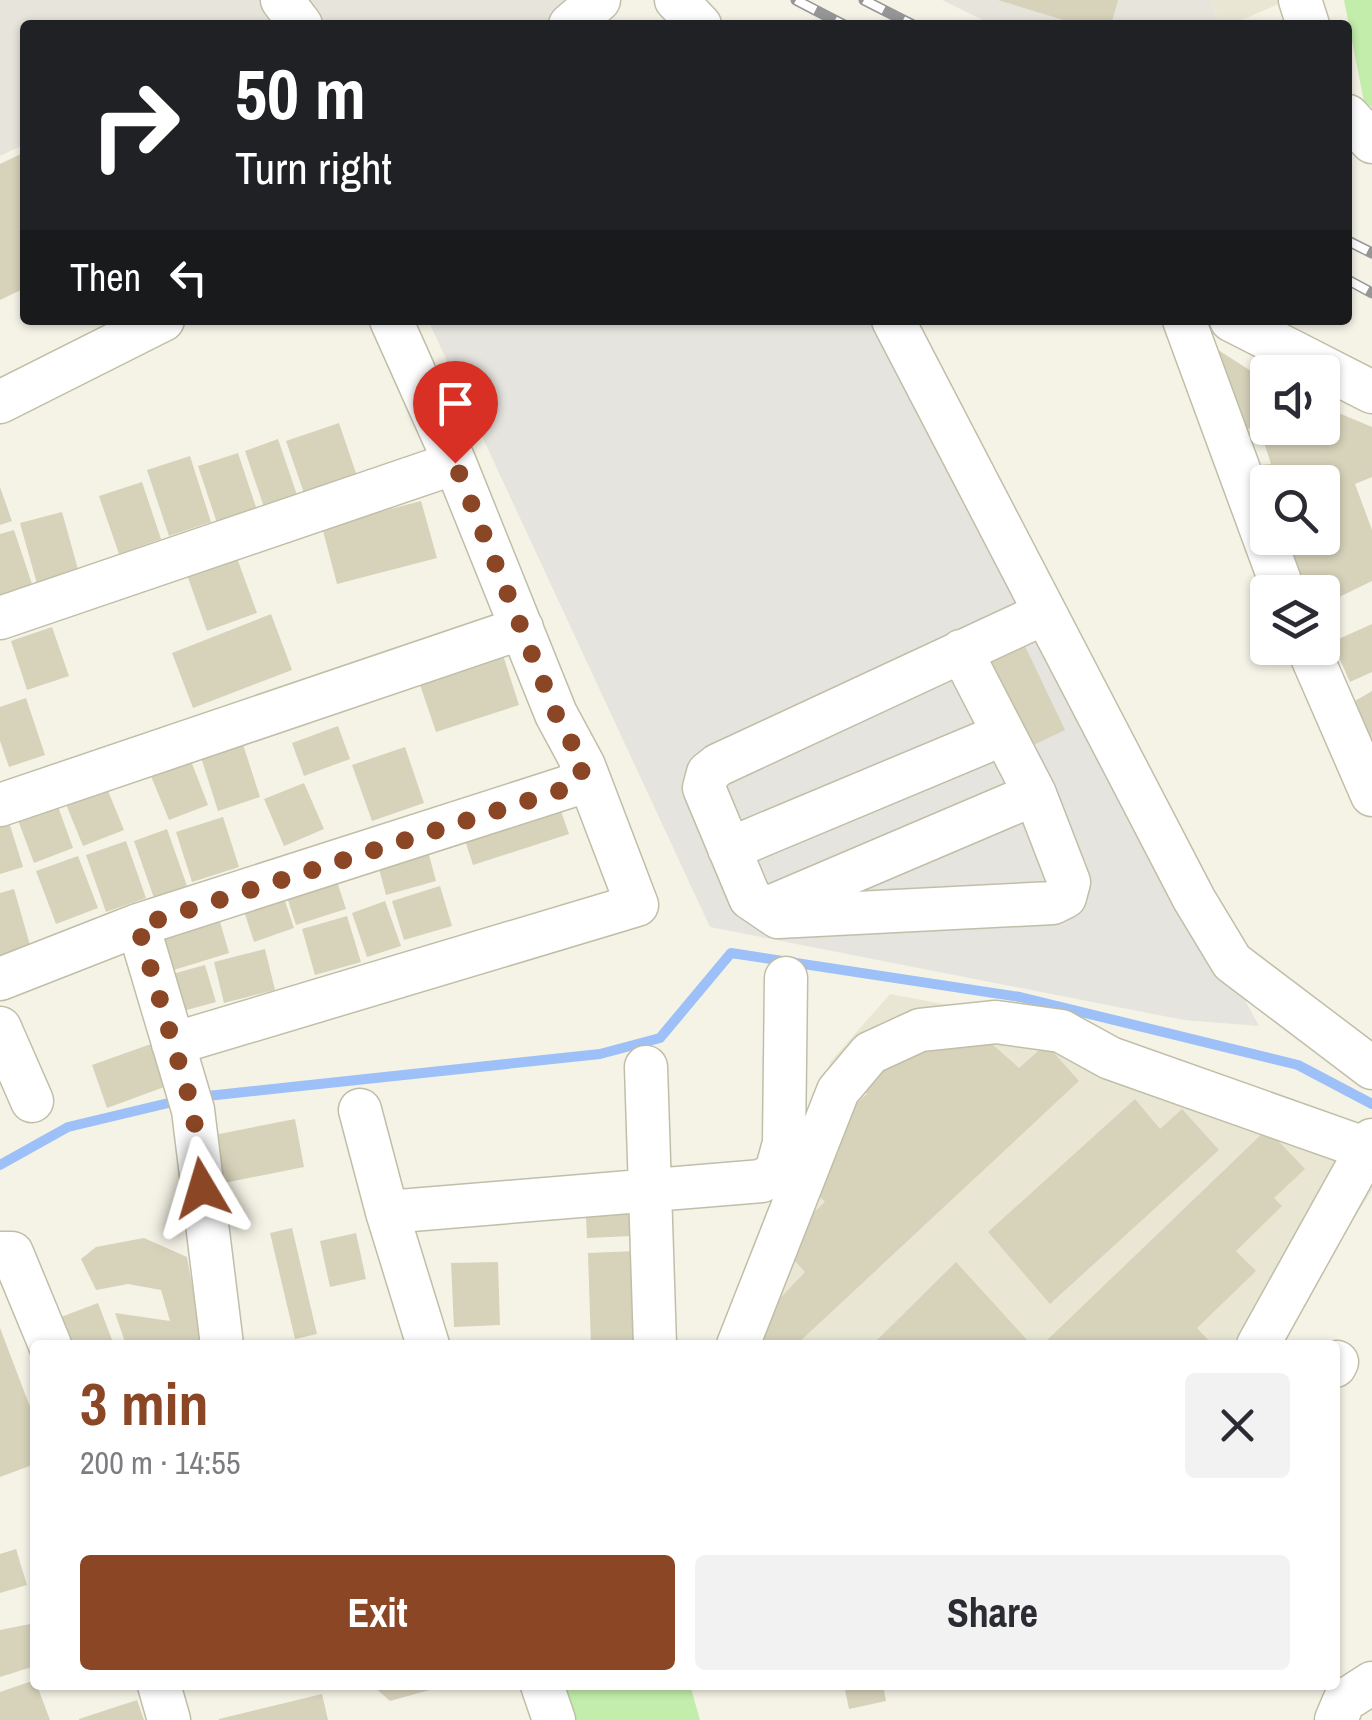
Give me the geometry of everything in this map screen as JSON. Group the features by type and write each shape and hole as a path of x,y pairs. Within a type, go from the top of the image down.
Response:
{"street":[{"path":"282,0 297,20"},
{"path":"576,20 599,0"},
{"path":"676,0 695,20"},
{"path":"1352,120 1372,142"},
{"path":"0,402 153,325"},
{"path":"183,1079 637,906 584,766 556,714 455,463 393,325"},
{"path":"896,325 1194,898 1232,962 1372,1068"},
{"path":"1186,325 1278,575"},
{"path":"1240,325 1372,392"},
{"path":"0,618 455,463"},
{"path":"962,651 1035,794 1069,882 1065,896 1053,902 778,916 763,910 750,898 704,788 708,772 962,651 1045,613"},
{"path":"0,805 522,628"},
{"path":"1315,665 1372,794"},
{"path":"729,849 1004,734"},
{"path":"0,979 138,926 574,786 584,766"},
{"path":"763,910 1035,794"},
{"path":"138,926 183,1079 221,1340"},
{"path":"387,1212 762,1181 776,1172 784,1142 786,978"},
{"path":"740,1340 838,1092 870,1053 920,1030 996,1022 1061,1031 1110,1058 1364,1144"},
{"path":"0,1028 32,1101"},
{"path":"646,1066 647,1190 656,1340"},
{"path":"360,1110 426,1340"},
{"path":"1237,1340 1364,1144"},
{"path":"1261,1340 1364,1144"},
{"path":"0,1253 12,1253 48,1340"},
{"path":"1336,1720 1344,1700 1372,1683"},
{"path":"160,1690 169,1720"},
{"path":"544,1690 554,1720"}],"shaded area":[{"path":"0,0 588,0 566,20 20,20 20,146 0,156"},
{"path":"942,0 1211,0 1218,20 983,20"},
{"path":"1211,0 1288,0 1242,20 1218,20"},
{"path":"430,325 879,325 1259,1026 1184,1020 710,927"},
{"path":"890,994 1013,1017 1372,1137 1372,1190 1277,1340 719,1340 831,1061"}],"green space":[{"path":"1344,0 1372,0 1372,107 1364,102 1352,41 1352,20 1348,20"},
{"path":"561,1690 691,1690 700,1720 571,1720"}],"building":[{"path":"998,0 1118,0 1112,20 1064,20"},
{"path":"20,154 20,290 0,300 0,164"},
{"path":"1209,344 1250,370 1249,429 1222,405"},
{"path":"1340,414 1372,427 1372,477 1355,484 1372,530 1372,581 1340,597 1340,575 1290,575 1285,555 1340,555 1340,465 1260,465 1271,464 1265,445 1340,445"},
{"path":"339,423 358,479 305,496 286,441"},
{"path":"278,439 298,498 265,510 245,451"},
{"path":"1241,451 1256,451 1260,465 1250,466"},
{"path":"238,453 257,510 217,523 198,466"},
{"path":"190,456 211,522 169,536 147,470"},
{"path":"142,482 161,539 119,554 99,496"},
{"path":"0,487 12,521 0,525"},
{"path":"421,501 437,558 337,584 322,527"},
{"path":"62,512 79,573 37,584 20,523"},
{"path":"14,530 33,587 0,598 0,534"},
{"path":"237,558 257,613 207,631 187,575"},
{"path":"271,614 292,670 193,708 172,653"},
{"path":"1372,624 1372,672 1350,682 1340,660 1340,638"},
{"path":"52,627 69,676 27,690 11,641"},
{"path":"1023,642 1065,730 1023,750 981,662"},
{"path":"502,652 519,705 436,732 418,679"},
{"path":"1372,691 1372,751 1348,705"},
{"path":"26,698 45,755 9,767 0,741 0,707"},
{"path":"338,726 350,759 304,776 292,743"},
{"path":"240,735 260,797 218,811 198,748"},
{"path":"405,747 424,803 372,821 352,765"},
{"path":"186,748 208,805 169,820 146,764"},
{"path":"104,781 124,830 83,846 63,797"},
{"path":"304,783 324,829 284,846 264,799"},
{"path":"556,797 569,834 473,865 461,828"},
{"path":"56,801 73,848 34,863 16,815"},
{"path":"223,817 239,867 192,882 176,832"},
{"path":"9,822 23,867 0,874 0,825"},
{"path":"167,829 187,886 154,898 134,841"},
{"path":"425,840 436,881 386,895 375,854"},
{"path":"126,841 146,898 106,912 86,855"},
{"path":"78,856 98,908 56,924 36,871"},
{"path":"333,869 346,909 296,925 283,885"},
{"path":"440,886 452,926 404,940 392,901"},
{"path":"14,889 32,952 0,961 0,893"},
{"path":"281,889 294,928 254,942 241,902"},
{"path":"385,901 401,946 367,957 352,913"},
{"path":"216,908 229,953 164,973 151,927"},
{"path":"347,916 361,962 315,975 302,929"},
{"path":"265,949 275,990 224,1003 214,962"},
{"path":"205,965 216,1002 172,1014 161,977"},
{"path":"975,1029 1019,1068 1046,1044 1079,1081 801,1340 754,1340 747,1333 805,1272 779,1244 825,1202 806,1182 839,1152 823,1134 867,1094 855,1079 929,1034 952,1048"},
{"path":"151,1044 167,1086 107,1108 92,1065"},
{"path":"1135,1099 1160,1129 1182,1109 1219,1150 1050,1304 988,1232"},
{"path":"295,1119 304,1167 214,1185 204,1137"},
{"path":"1267,1129 1305,1169 1274,1198 1282,1206 1236,1251 1256,1271 1197,1328 1208,1340 1047,1340"},
{"path":"629,1195 632,1236 587,1238 585,1197"},
{"path":"292,1228 317,1334 295,1339 270,1233"},
{"path":"356,1233 366,1279 330,1287 320,1241"},
{"path":"144,1238 187,1257 202,1340 124,1340 115,1313 170,1321 161,1290 128,1284 96,1290 81,1259 96,1247"},
{"path":"636,1251 643,1340 591,1340 588,1253"},
{"path":"498,1262 500,1325 454,1327 451,1263"},
{"path":"956,1262 1027,1340 877,1340"},
{"path":"98,1303 112,1340 60,1340 53,1320"},
{"path":"0,1328 30,1407 30,1466 0,1477"},
{"path":"16,1549 27,1585 0,1593 0,1554"},
{"path":"30,1624 30,1668 0,1677 0,1630"},
{"path":"30,1682 30,1690 39,1690 50,1720 0,1720 0,1692"},
{"path":"378,1690 430,1690 390,1701"},
{"path":"845,1690 884,1690 886,1701 849,1709"},
{"path":"322,1694 328,1720 219,1720 219,1719"},
{"path":"137,1700 144,1720 79,1720 79,1719"}],"waterway":[{"path":"198,1097 600,1054 660,1038 731,953 1020,997 1298,1065 1372,1104"},
{"path":"0,1165 68,1127 181,1100"}],"railway":[{"path":"796,0 834,20"},
{"path":"864,0 903,20"},
{"path":"1352,243 1372,253"},
{"path":"1352,282 1372,293"}],"route":[{"path":"202,1188 193,1110 138,926 574,786 584,766 556,714 455,463"}]}
